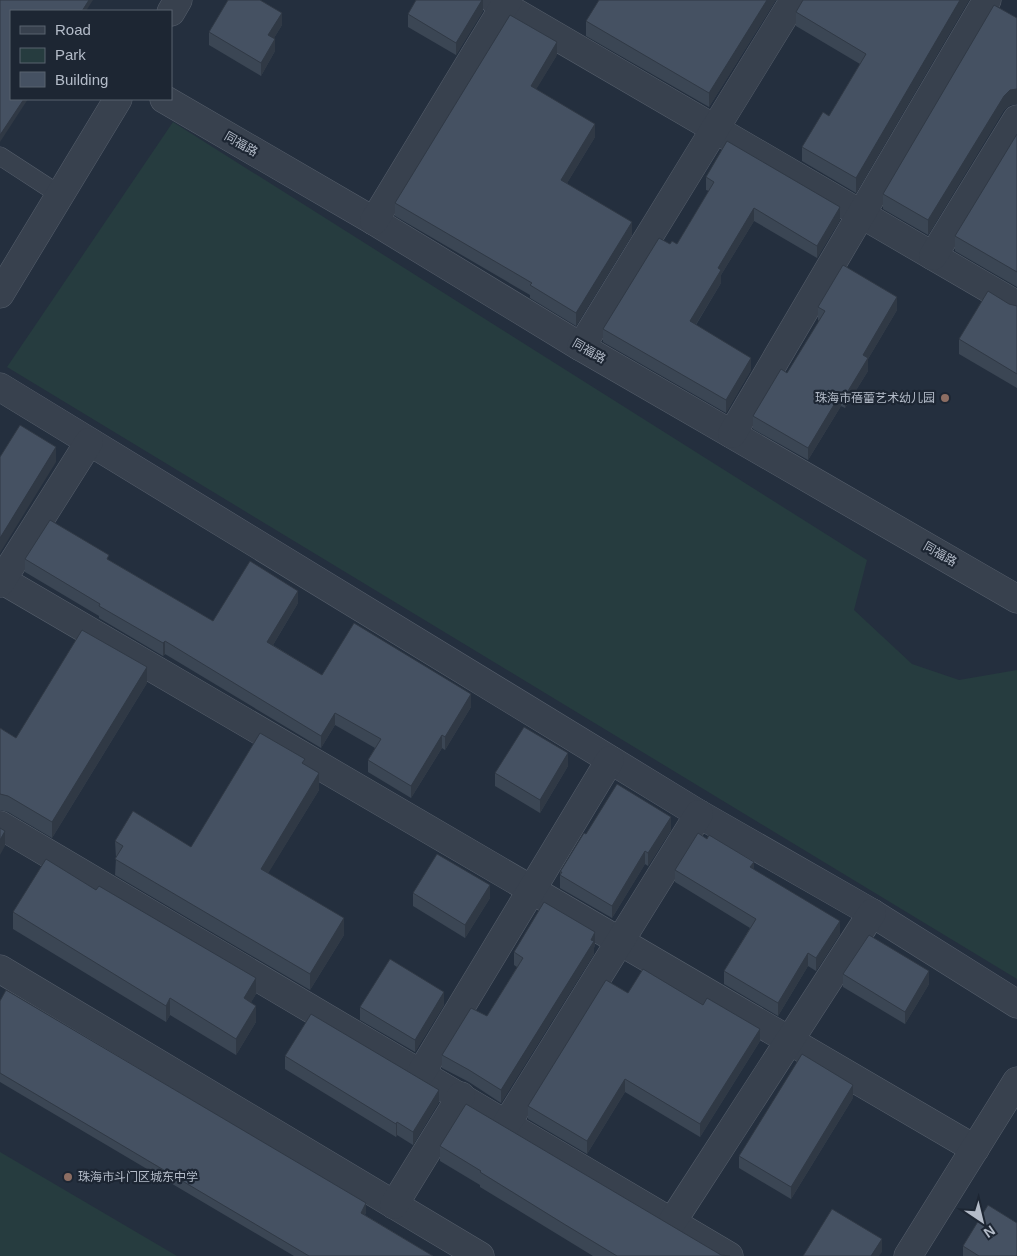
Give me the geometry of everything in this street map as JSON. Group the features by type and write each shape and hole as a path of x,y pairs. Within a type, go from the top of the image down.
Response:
{"street":[{"path":"580,347 794,0"},
{"path":"732,434 987,0"},
{"path":"374,221 502,2 1017,305"},
{"path":"0,294 117,100"},
{"name":"同福路","path":"166,100 374,221 580,347 1017,599"},
{"path":"933,256 1017,118"},
{"path":"0,387 699,814 872,914 1017,1004"},
{"path":"89,442 1,582 975,1149"},
{"path":"421,1073 610,760"},
{"path":"507,1123 699,814"},
{"path":"0,825 507,1123 729,1256"},
{"path":"672,1222 872,914"},
{"path":"0,969 480,1256"},
{"path":"908,1256 1017,1081"},
{"path":"394,1204 461,1096"}],"lane":[{"path":"0,156 60,195"}],"green space":[{"path":"173,122 867,560 854,610 912,664 959,680 1017,670 1017,979 7,367"},
{"path":"0,1152 177,1256 0,1256"}],"building":[{"path":"0,0 89,0 83,10 10,10 10,100 23,100 0,135"},
{"path":"228,0 260,0 282,13 268,35 275,39 261,63 209,32"},
{"path":"416,0 482,0 456,43 408,14"},
{"path":"599,0 767,0 709,93 586,21"},
{"path":"803,0 960,0 856,178 802,147 823,112 829,116 866,54 796,12"},
{"path":"994,5 1017,18 1017,89 1010,90 1004,96 928,220 883,194"},
{"path":"510,15 557,42 531,86 595,124 561,180 632,222 576,313 530,285 532,283 395,203"},
{"path":"1017,134 1017,272 955,236"},
{"path":"727,141 840,207 817,246 754,208 718,268 721,270 690,321 751,358 726,400 603,329 659,238 670,244 672,241 677,244 714,182 706,177"},
{"path":"843,265 897,297 863,355 868,358 845,396 841,393 808,448 753,416 781,369 787,373 825,311 818,307"},
{"path":"988,291 1009,304 1017,306 1017,374 959,339"},
{"path":"20,425 56,447 0,538 0,457"},
{"path":"50,520 109,555 107,559 213,621 250,561 298,591 267,642 322,675 354,623 471,694 445,737 442,735 411,786 368,760 381,739 335,713 321,736 165,641 163,643 99,606 100,604 25,559"},
{"path":"82,630 147,667 52,822 8,796 0,794 0,728 16,738"},
{"path":"524,727 568,753 540,800 495,773"},
{"path":"260,733 305,759 302,763 319,773 261,869 344,918 310,974 115,859 123,846 115,841 133,811 191,847"},
{"path":"617,784 671,817 648,853 645,851 612,906 560,875 562,872 560,872"},
{"path":"0,828 5,831 0,840"},
{"path":"698,833 707,839 709,835 754,862 750,867 840,921 816,958 808,953 778,1003 724,971 756,919 675,870"},
{"path":"437,854 490,885 465,925 413,893"},
{"path":"46,859 96,890 99,886 256,978 244,998 256,1006 236,1039 170,998 166,1006 13,912"},
{"path":"544,902 595,932 591,940 594,941 501,1090 442,1055 471,1008 487,1016 523,958 514,952"},
{"path":"869,935 929,971 905,1012 843,974"},
{"path":"390,959 444,992 415,1040 360,1007"},
{"path":"643,969 703,1005 707,998 760,1029 700,1124 625,1079 587,1141 528,1106 606,980 628,993"},
{"path":"6,990 366,1203 361,1213 433,1256 309,1256 0,1073 0,1001"},
{"path":"311,1014 439,1090 413,1132 397,1122 396,1124 285,1056"},
{"path":"802,1054 853,1085 791,1187 739,1156"},
{"path":"466,1104 721,1255 730,1256 617,1256 440,1146"},
{"path":"988,1205 1017,1223 1017,1256 979,1256 963,1246"},
{"path":"832,1209 882,1239 871,1256 803,1256"}],"place":[{"name":"珠海市蓓蕾艺术幼儿园","path":"945,398"},
{"name":"珠海市斗门区城东中学","path":"68,1177"}]}
